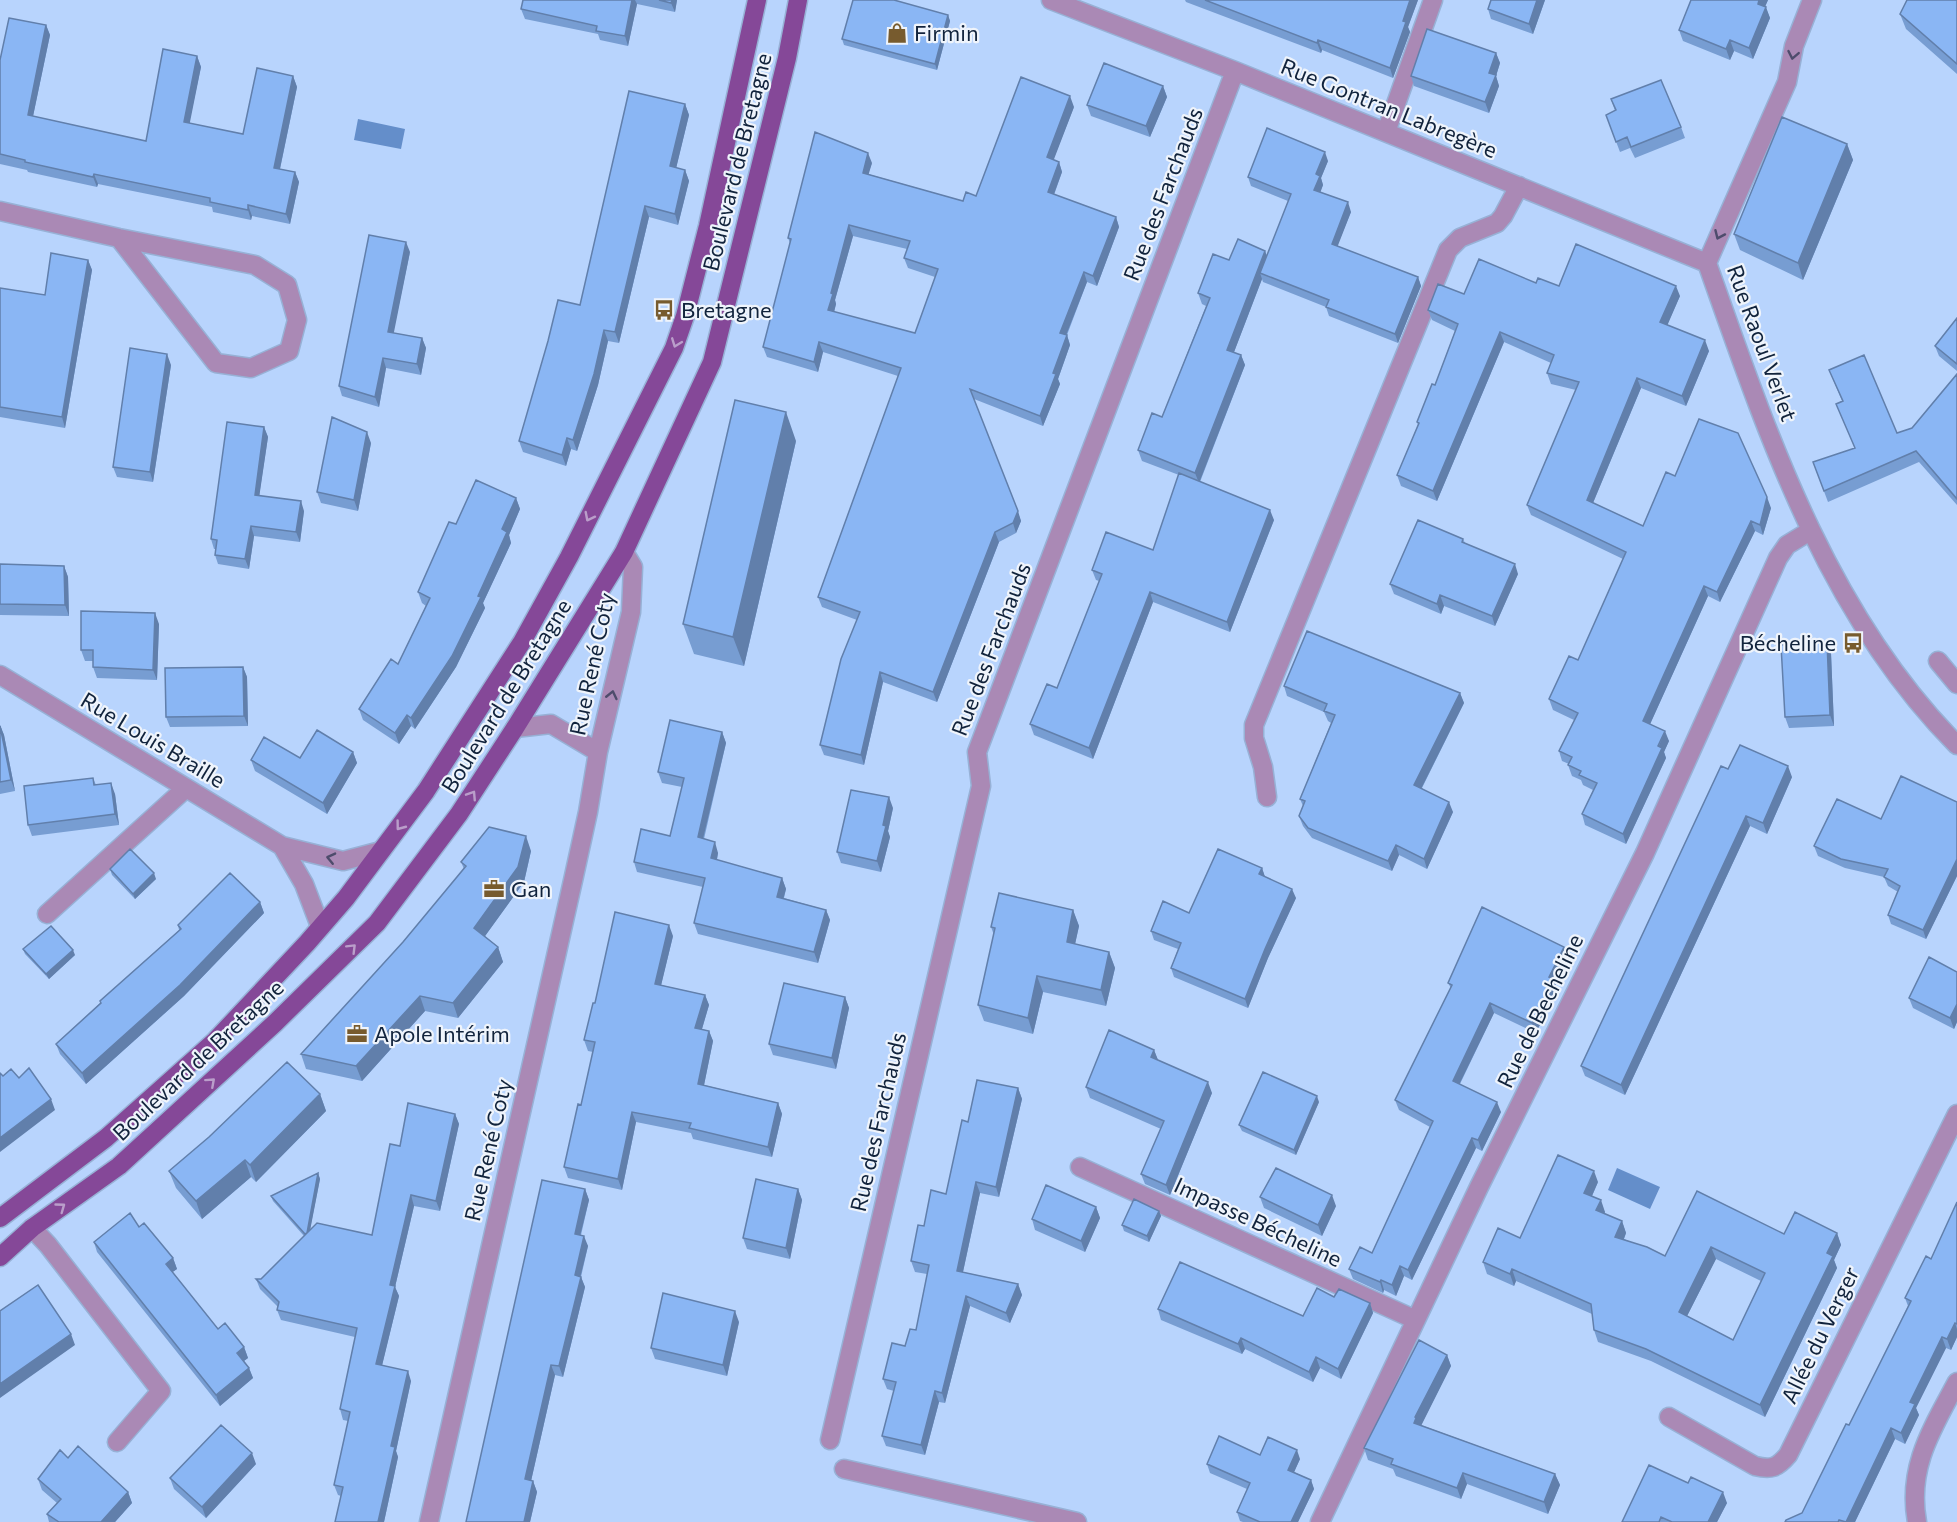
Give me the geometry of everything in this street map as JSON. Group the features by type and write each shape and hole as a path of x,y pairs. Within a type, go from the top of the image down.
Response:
{"main road":[{"name":"Boulevard de Bretagne","path":"0,1218 106,1138 215,1041 307,943 346,898 426,791 522,642 569,557 674,348 685,316 708,226 757,0"},
{"name":"Boulevard de Bretagne","path":"0,1257 32,1228 119,1166 275,1023 377,923 459,814 515,728 624,552 712,362 787,58 798,0"}],"street":[{"name":"Rue Gontran Labregère","path":"1051,0 1235,71 1707,263"},
{"path":"1386,132 1433,0"},
{"name":"Rue Raoul Verlet","path":"1812,0 1794,46 1788,82 1707,263 1750,385 1810,531 1829,568 1884,658 1920,706 1957,745"},
{"name":"Rue des Farchauds","path":"830,1440 981,786 977,752 1235,71"},
{"path":"1267,797 1263,766 1254,738 1254,725 1448,250 1460,238 1497,223 1519,186"},
{"path":"0,212 255,265 287,285 297,320 289,351 251,368 216,363 119,238"},
{"name":"Rue de Becheline","path":"1320,1522 1479,1187 1645,853 1778,558 1787,545 1810,531"},
{"name":"Rue René Coty","path":"429,1522 577,866 598,752 631,612 633,567 624,552"},
{"path":"1938,661 1957,684"},
{"name":"Rue Louis Braille","path":"0,675 282,846 343,861 381,851"},
{"name":"Rue René Coty","path":"515,728 551,724 598,752"},
{"path":"47,914 186,788"},
{"name":"Rue Louis Braille","path":"282,846 304,884 320,926"},
{"name":"Allée du Verger","path":"1669,1418 1755,1466 1767,1469 1774,1468 1781,1463 1788,1455 1957,1114"},
{"name":"Impasse Bécheline","path":"1080,1167 1416,1320"},
{"path":"32,1228 48,1245 161,1391 117,1443"},
{"path":"1917,1522 1915,1483 1919,1460 1931,1431 1957,1382"},
{"path":"844,1469 1077,1522"}],"water":[{"path":"358,119 405,129 401,149 354,140"},
{"path":"1617,1168 1660,1187 1650,1209 1608,1190"}],"building":[{"path":"523,0 632,0 625,36 596,31 597,26 521,9"},
{"name":"Firmin","path":"853,0 894,0 948,15 935,64 842,39"},
{"path":"1205,0 1410,0 1403,21 1406,22 1390,68"},
{"path":"1491,0 1537,0 1529,24 1488,9"},
{"path":"1691,0 1759,0 1758,4 1766,7 1749,48 1730,40 1726,49 1679,30"},
{"path":"1907,0 1957,0 1957,64 1900,14"},
{"path":"9,18 46,25 28,115 146,141 163,49 197,56 184,122 243,134 257,68 293,76 274,168 295,172 286,214 248,205 248,210 210,202 210,198 94,174 93,177 0,154 0,60"},
{"path":"1427,29 1496,53 1489,73 1496,75 1485,102 1411,76"},
{"path":"1104,63 1163,86 1146,126 1087,105"},
{"path":"1021,77 1070,96 1047,157 1059,162 1048,192 1116,217 1093,276 1084,272 1060,333 1067,335 1053,373 1056,374 1040,416 970,389 1018,511 1013,523 995,532 933,692 880,672 861,755 820,745 841,659 860,612 818,597 901,368 819,342 814,362 763,347 791,239 788,238 815,132 868,153 863,173 963,201 966,192 976,196","holes":["849,225 910,241 904,258 938,269 915,333 828,310"]},
{"path":"1661,80 1681,127 1631,147 1627,137 1616,142 1606,115 1616,110 1611,99"},
{"path":"629,91 685,104 670,166 685,170 675,214 645,206 615,332 604,330 594,374 573,440 567,438 562,455 519,441 558,300 580,305"},
{"path":"1782,117 1847,144 1798,263 1734,234"},
{"path":"1267,128 1325,152 1316,174 1320,176 1314,190 1348,202 1332,244 1418,277 1395,334 1326,307 1329,300 1260,273 1291,194 1248,177"},
{"path":"369,235 406,242 388,332 422,338 417,364 383,358 375,397 339,386"},
{"path":"1238,239 1265,251 1227,350 1241,355 1195,473 1138,450 1152,413 1162,417 1210,298 1198,293 1213,254 1229,260"},
{"path":"1576,244 1676,286 1660,322 1705,340 1682,396 1637,378 1587,500 1643,526 1666,472 1675,476 1699,419 1738,433 1767,497 1760,525 1751,521 1717,592 1704,586 1643,721 1665,731 1658,746 1662,748 1623,834 1582,814 1597,783 1579,775 1581,771 1568,765 1572,757 1559,751 1578,713 1549,699 1569,656 1578,660 1626,552 1527,505 1579,382 1547,373 1554,355 1500,332 1433,491 1397,475 1458,324 1428,310 1438,284 1464,294 1479,259 1536,283 1538,278 1559,286"},
{"path":"51,253 88,260 62,417 0,407 0,288 45,295"},
{"path":"1957,318 1957,364 1935,346"},
{"path":"130,348 167,354 150,472 113,467"},
{"path":"1864,355 1897,433 1912,428 1957,374 1957,499 1916,451 1824,491 1813,462 1855,448 1836,404 1843,401 1829,370"},
{"path":"735,400 786,412 733,637 683,624"},
{"path":"332,417 367,432 354,500 317,492"},
{"path":"227,422 264,427 255,495 301,501 296,532 251,526 245,559 215,555 217,540 211,539"},
{"path":"1179,473 1270,510 1227,622 1150,592 1089,748 1030,724 1047,684 1057,688 1102,574 1092,570 1106,532 1153,550"},
{"path":"476,480 516,498 502,529 507,532 478,596 481,597 452,656 411,718 407,715 395,733 359,709 391,659 398,664 430,598 418,592 449,522 456,524"},
{"path":"1418,520 1463,539 1462,542 1515,564 1492,616 1440,595 1437,604 1390,584"},
{"path":"0,564 64,566 65,605 0,604"},
{"path":"81,611 155,613 153,670 93,667 93,650 81,650"},
{"path":"1307,631 1460,693 1414,785 1449,802 1424,859 1396,845 1388,861 1308,828 1299,816 1305,801 1300,799 1335,715 1324,711 1327,704 1284,686"},
{"path":"1827,642 1830,715 1785,717 1781,645"},
{"path":"243,667 244,716 166,717 165,668"},
{"path":"670,720 722,732 698,837 715,842 711,858 782,878 777,897 826,910 814,952 694,923 705,878 634,862 641,829 670,836 684,778 658,772"},
{"path":"0,726 11,780 0,782"},
{"path":"317,730 353,752 323,803 251,760 264,737 300,758"},
{"path":"1740,745 1788,766 1763,823 1746,816 1621,1085 1581,1066 1721,766 1728,769"},
{"path":"1901,776 1957,802 1957,859 1923,930 1888,915 1900,886 1884,877 1888,869 1841,859 1814,846 1837,799 1881,819"},
{"path":"93,778 94,785 111,783 115,814 28,825 24,786"},
{"path":"851,790 889,797 883,825 886,826 877,861 837,852"},
{"path":"489,827 526,836 518,867 474,928 498,947 453,1003 420,996 356,1066 301,1054 403,942 466,866 461,862"},
{"path":"130,849 154,873 133,894 110,869"},
{"path":"1218,849 1262,868 1259,874 1292,889 1245,999 1171,968 1181,943 1151,931 1163,901 1189,913"},
{"path":"230,873 260,902 180,985 82,1073 56,1044 101,1003 100,1001 181,929 178,925"},
{"path":"999,893 1073,910 1067,942 1109,952 1101,990 1037,976 1028,1018 978,1005 995,928 991,927"},
{"path":"1482,907 1564,947 1549,977 1554,979 1532,1023 1490,1003 1453,1081 1497,1102 1478,1140 1472,1138 1408,1270 1400,1266 1392,1285 1381,1280 1380,1282 1349,1269 1360,1247 1372,1253 1433,1121 1395,1100 1452,985 1448,983"},
{"path":"615,912 669,925 655,984 705,995 695,1028 709,1031 698,1084 778,1103 768,1147 689,1128 691,1123 632,1112 618,1179 564,1167 595,1042 584,1040 593,1003 595,1003"},
{"path":"51,926 73,950 46,974 23,949"},
{"path":"1929,957 1957,972 1957,1004 1950,1018 1909,998"},
{"path":"784,983 845,997 832,1058 769,1044"},
{"path":"1109,1030 1154,1050 1151,1057 1208,1082 1166,1185 1141,1174 1164,1121 1086,1087"},
{"path":"287,1062 320,1094 250,1165 245,1160 196,1201 169,1171 209,1137"},
{"path":"29,1068 51,1099 0,1138 0,1073 3,1076 11,1069 19,1078"},
{"path":"1263,1072 1317,1096 1294,1150 1239,1125"},
{"path":"977,1080 1018,1088 996,1187 976,1182 957,1271 1018,1284 1006,1313 966,1296 942,1393 935,1391 921,1445 882,1436 896,1382 883,1379 892,1343 905,1346 910,1329 916,1330 929,1265 911,1261 918,1225 924,1226 931,1190 946,1194 962,1120 968,1122"},
{"path":"408,1103 455,1114 436,1201 411,1195 390,1285 395,1286 376,1364 408,1371 391,1446 395,1447 378,1522 335,1522 343,1487 334,1485 350,1412 340,1409 357,1328 277,1310 279,1302 256,1279 261,1279 317,1223 372,1235 390,1144 400,1146"},
{"path":"1558,1155 1594,1171 1584,1193 1601,1200 1596,1210 1622,1221 1615,1237 1647,1247 1665,1256 1697,1191 1784,1234 1795,1212 1837,1233 1827,1253 1833,1256 1760,1405 1646,1349 1594,1330 1591,1304 1512,1269 1510,1274 1483,1262 1498,1228 1520,1238","holes":["1711,1247 1765,1273 1733,1340 1679,1312"]},
{"path":"1276,1168 1332,1195 1318,1225 1260,1197"},
{"path":"318,1173 307,1233 305,1234 271,1196"},
{"path":"756,1179 798,1189 786,1248 743,1238"},
{"path":"542,1180 585,1189 575,1234 584,1236 575,1275 581,1277 559,1366 551,1365 525,1479 533,1481 524,1522 466,1522"},
{"path":"1046,1185 1096,1207 1081,1241 1032,1219"},
{"path":"1134,1199 1159,1211 1147,1236 1122,1225"},
{"path":"1957,1202 1957,1324 1955,1323 1947,1339 1942,1337 1910,1402 1915,1404 1901,1433 1891,1428 1846,1522 1839,1520 1838,1522 1785,1522 1802,1513 1911,1301 1905,1298 1926,1256 1931,1259"},
{"path":"130,1213 139,1227 144,1223 173,1258 166,1264 218,1329 225,1323 244,1347 237,1353 249,1368 216,1395 94,1242"},
{"path":"1180,1262 1303,1316 1317,1288 1334,1297 1339,1289 1370,1303 1338,1369 1316,1357 1309,1372 1241,1338 1238,1344 1158,1309"},
{"path":"38,1285 71,1334 0,1384 0,1311"},
{"path":"663,1293 735,1311 723,1365 651,1348"},
{"path":"1419,1340 1447,1355 1414,1423 1555,1474 1544,1502 1463,1473 1457,1488 1391,1464 1393,1459 1364,1448"},
{"path":"221,1425 252,1453 202,1507 170,1478"},
{"path":"1219,1436 1260,1455 1268,1437 1297,1450 1288,1470 1311,1480 1291,1522 1260,1522 1237,1512 1250,1483 1207,1464"},
{"path":"78,1446 128,1492 101,1522 59,1522 47,1514 61,1499 38,1479 60,1450 68,1458"},
{"path":"1649,1465 1688,1483 1691,1477 1723,1492 1708,1522 1672,1522 1661,1517 1659,1522 1622,1522"}],"place":[{"name":"Firmin","path":"897,33"},
{"name":"Bretagne","path":"664,310"},
{"name":"Bécheline","path":"1853,643"},
{"name":"Gan","path":"494,889"},
{"name":"Apole Intérim","path":"357,1034"}]}
